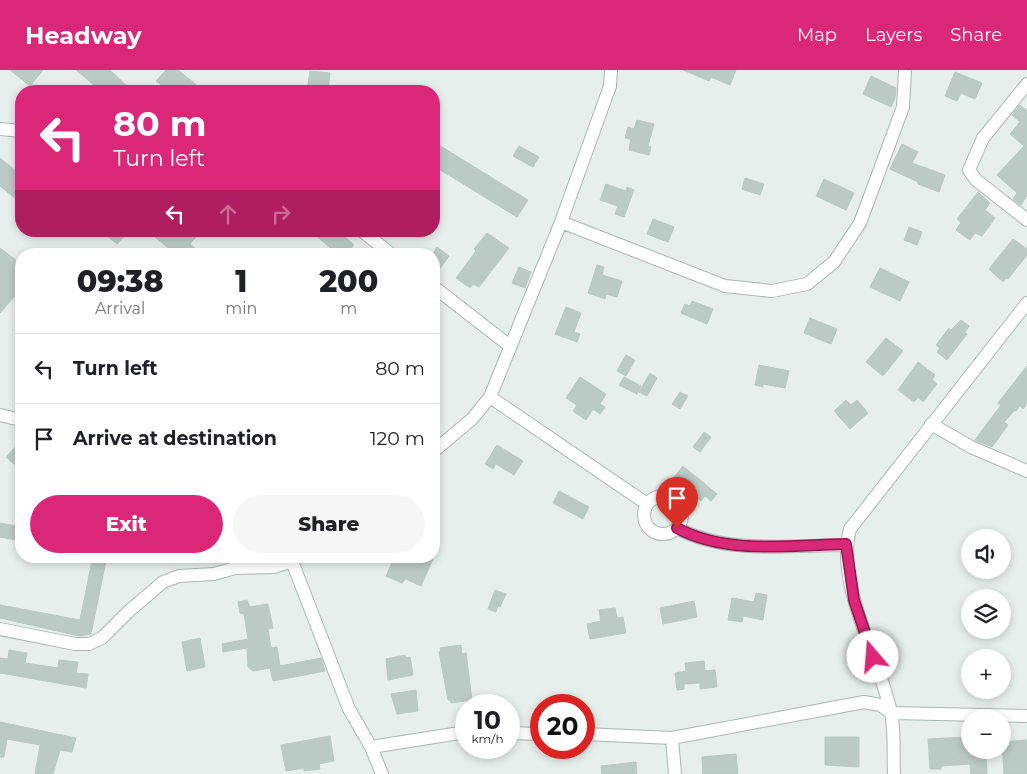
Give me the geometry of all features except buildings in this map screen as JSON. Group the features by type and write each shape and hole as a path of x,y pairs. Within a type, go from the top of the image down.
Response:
{"lane":[{"path":"440,446 472,419 490,397 562,222 610,86 611,70"},
{"path":"562,222 725,286 772,291 807,284 834,262 860,223 903,107 906,70"},
{"path":"1027,84 983,138 969,170 976,180 1027,220"},
{"path":"0,130 15,131"},
{"path":"370,237 383,248"},
{"path":"440,292 510,346"},
{"path":"894,774 892,713 854,600 846,544 850,529 1027,303"},
{"path":"490,397 647,504"},
{"path":"0,415 15,419"},
{"path":"932,424 971,448 1027,471"},
{"path":"665,495 675,499 682,508 682,518 677,528 668,534 656,533 647,526 643,515 647,504 655,497 665,495"},
{"path":"677,528 695,538 752,546 846,544"},
{"path":"0,629 75,644 89,644 102,638 129,611 163,582 179,576 214,574 235,568 274,566 281,563"},
{"path":"293,563 349,709 371,747 382,774"},
{"path":"595,734 672,738 864,702 880,705 892,713 1027,716"},
{"path":"371,747 455,734"},
{"path":"672,738 675,774"}],"route":[{"path":"677,528 695,538 752,546 846,544 854,600 873,657"}]}
